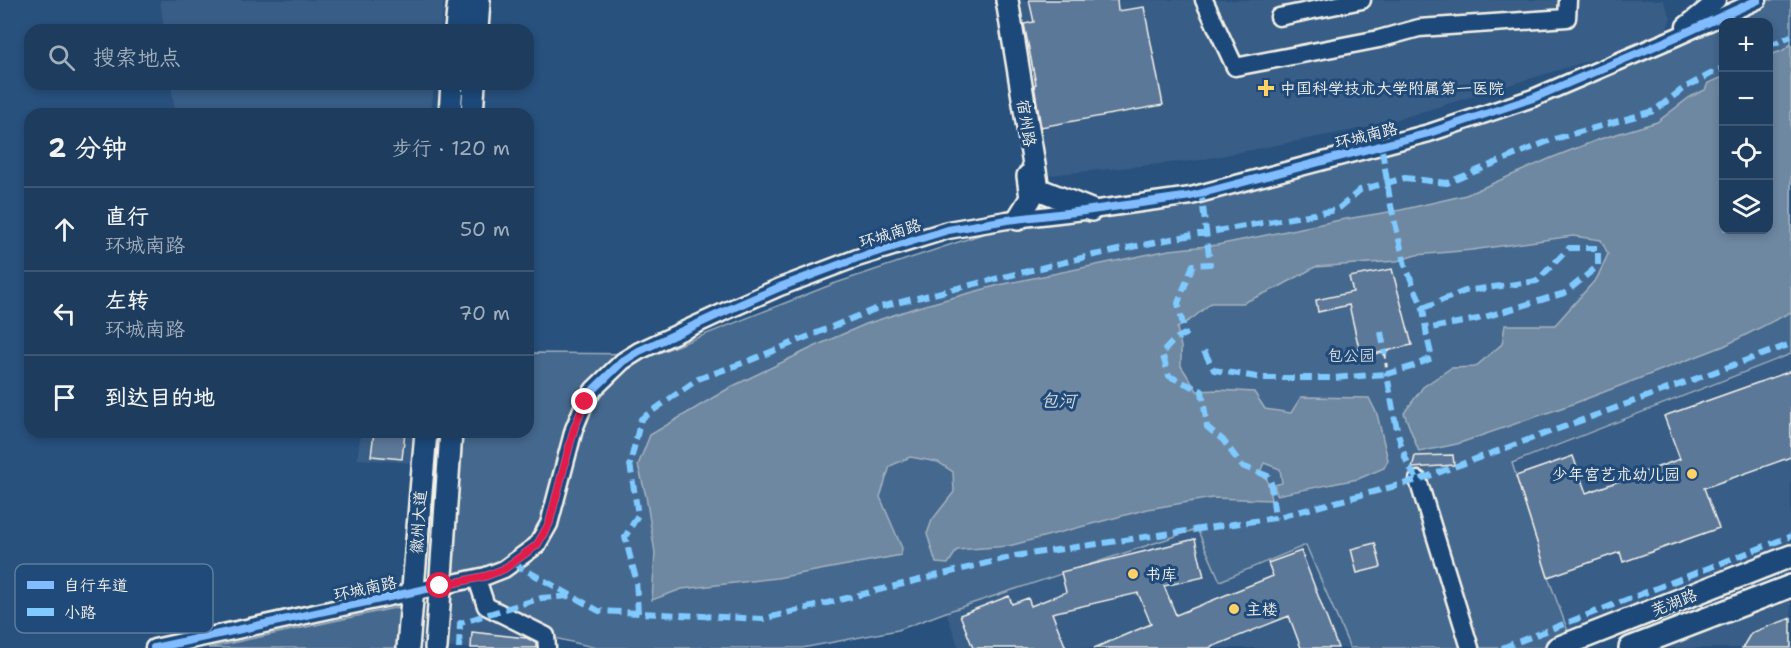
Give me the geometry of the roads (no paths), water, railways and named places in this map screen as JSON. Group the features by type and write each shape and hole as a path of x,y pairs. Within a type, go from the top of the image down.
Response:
{"main road":[{"path":"457,24 459,0"},
{"path":"477,24 479,0"},
{"name":"宿州路","path":"1001,0 1031,198 1018,219"},
{"name":"宿州路","path":"1007,0 1038,189 1091,210"},
{"path":"450,108 452,90"},
{"path":"472,108 474,90"},
{"name":"徽州大道","path":"408,648 426,438"},
{"name":"徽州大道","path":"436,648 451,438"},
{"name":"芜湖路","path":"1557,648 1791,556"},
{"name":"芜湖路","path":"1630,648 1791,586"}],"street":[{"path":"1204,0 1235,67 1379,39 1419,28 1566,18 1568,0"},
{"path":"1279,16 1362,0"},
{"path":"1676,37 1683,27 1717,0"},
{"name":"环城南路","path":"154,648 486,576 504,569 537,545 549,524 574,429 585,402 612,370 639,351 780,287 857,258 948,230 1191,195 1429,133 1533,98 1758,0"},
{"path":"1418,480 1470,648"},
{"path":"478,582 486,606 546,636 547,648"}],"water":[{"name":"包河","path":"1791,44 1791,312 1724,346 1570,405 1457,444 1419,452 1404,413 1423,387 1451,368 1475,367 1502,344 1505,325 1555,325 1597,278 1608,254 1601,240 1573,236 1416,255 1397,261 1315,267 1243,303 1211,303 1177,328 1181,347 1181,366 1197,391 1254,392 1265,409 1291,413 1301,397 1369,398 1377,414 1388,460 1384,468 1358,479 1277,495 1274,485 1282,483 1280,469 1264,463 1259,474 1267,479 1271,500 1212,498 1148,509 1009,546 957,550 948,564 936,563 927,534 932,520 954,492 953,472 938,462 910,457 890,466 880,497 902,548 901,555 777,578 682,589 652,600 655,553 646,496 638,465 650,435 731,387 820,344 866,324 918,307 999,285 1169,250 1217,245 1401,210 1466,195 1600,139 1657,122 1690,97 1705,90 1708,83 1719,79 1719,234 1773,234 1773,54 1782,51"}],"place":[{"name":"中国科学技术大学附属第一医院","path":"1266,88"},
{"name":"少年宫艺术幼儿园","path":"1692,474"},
{"name":"书库","path":"1133,574"},
{"name":"主楼","path":"1234,609"}],"park label":[{"name":"包公园","path":"1351,355"}]}
